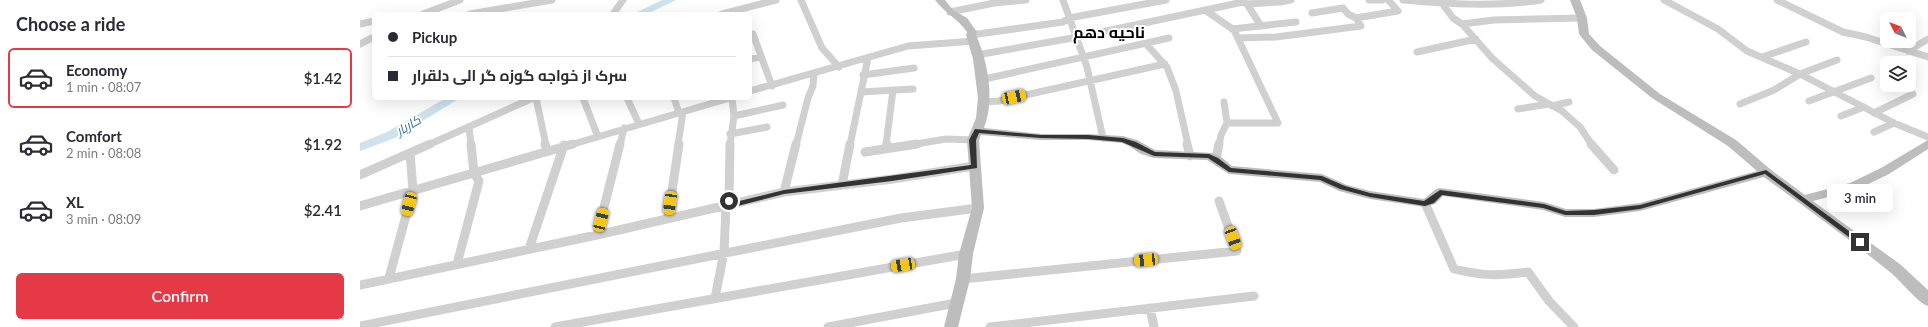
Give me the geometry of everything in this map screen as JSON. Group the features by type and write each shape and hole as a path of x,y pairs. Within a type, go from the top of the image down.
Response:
{"street":[{"path":"428,12 460,0"},
{"path":"480,12 529,2 552,0"},
{"path":"614,12 623,0"},
{"path":"741,11 776,0"},
{"path":"801,0 822,48 839,67"},
{"path":"940,0 950,12 964,20 972,32 972,38 977,55 983,102 975,135 974,166 978,208 976,221 966,254 951,327"},
{"path":"950,12 994,3 1026,0"},
{"path":"1063,0 1067,7 1069,18 1078,37 1084,57 1103,138"},
{"path":"752,91 839,67 908,46 972,38 1016,29 1063,22 1069,18 1166,0"},
{"path":"977,55 1078,37 1244,2 1262,2 1268,4 1291,0"},
{"path":"1369,0 1372,2 1382,0"},
{"path":"1312,13 1343,8 1348,14 1356,18 1398,11 1388,0"},
{"path":"1403,0 1441,2 1461,5 1538,0"},
{"path":"1470,0 1479,5"},
{"path":"1575,0 1582,18 1584,34 1596,48 1656,96 1732,143 1766,172 1805,199 1896,269 1925,296"},
{"path":"1664,0 1718,29 1747,51 1800,74 1836,92 1894,123 1927,145 1885,171 1854,186 1805,199"},
{"path":"1777,0 1843,32 1866,37 1928,57"},
{"path":"1244,2 1261,26"},
{"path":"1441,2 1453,18 1462,24 1507,72 1535,96 1562,111 1580,127 1587,139 1614,170"},
{"path":"1205,10 1232,29 1238,38 1278,123 1227,123"},
{"path":"1238,38 1276,37 1360,26 1356,18"},
{"path":"1462,24 1494,20 1582,18"},
{"path":"360,24 372,21"},
{"path":"1232,29 1296,22"},
{"path":"752,34 758,45 772,86"},
{"path":"360,44 372,38"},
{"path":"980,80 1147,45 1169,38"},
{"path":"1417,52 1476,39"},
{"path":"1908,51 1928,39"},
{"path":"1762,57 1806,42"},
{"path":"752,46 758,45"},
{"path":"1147,45 1165,64 1176,91 1190,156"},
{"path":"752,60 762,57"},
{"path":"842,185 861,92 863,75 868,58"},
{"path":"1740,104 1774,90 1800,74 1837,60"},
{"path":"983,102 1090,81 1165,64"},
{"path":"863,75 914,68"},
{"path":"784,192 808,98 813,86 814,74"},
{"path":"1809,101 1871,78"},
{"path":"861,92 913,89"},
{"path":"886,148 892,90"},
{"path":"1874,113 1913,94"},
{"path":"360,175 530,100"},
{"path":"534,100 547,151"},
{"path":"584,100 598,136"},
{"path":"628,100 639,124"},
{"path":"668,218 681,112 675,100"},
{"path":"360,206 564,145 681,112 716,100"},
{"path":"715,298 724,252 726,206 729,201 730,134 734,116 731,100"},
{"path":"1216,159 1221,135 1227,123 1224,102"},
{"path":"1518,109 1569,102"},
{"path":"734,116 784,105"},
{"path":"1841,116 1864,107"},
{"path":"1874,132 1894,123"},
{"path":"457,264 474,192 479,181 474,173 469,127"},
{"path":"730,134 767,127"},
{"path":"597,235 624,128"},
{"path":"865,152 946,138 975,135 1103,138 1128,141 1154,154 1209,156 1216,159 1229,170 1322,178 1343,188 1370,195 1425,203 1431,201 1440,192 1544,206 1565,213 1594,213 1640,207 1766,172"},
{"path":"529,249 564,145"},
{"path":"389,278 414,190 410,153"},
{"path":"360,284 597,235 784,192 974,166"},
{"path":"962,279 1237,251 1219,201"},
{"path":"1425,203 1454,269 1498,276 1528,272 1549,300 1574,327"},
{"path":"360,326 724,252 901,218 978,208"},
{"path":"555,327 966,254"},
{"path":"990,327 1254,296"},
{"path":"828,327 956,303"},
{"path":"1150,308 1154,327"}],"waterway":[{"name":"کاربار","path":"643,12 671,0"},
{"name":"کاربار","path":"360,147 391,135 451,100"}],"district":[{"name":"ناحیه دهم","path":"1109,32"}],"route":[{"path":"729,201 726,206 784,192 892,179 974,166 972,140 977,130 1041,137 1088,137 1123,140 1133,143 1145,151 1154,154 1209,156 1216,159 1229,170 1322,178 1343,188 1370,195 1425,203 1431,201 1440,192 1522,202 1544,206 1565,213 1594,213 1640,207 1699,192 1766,172 1805,199 1812,206 1860,242"}]}
